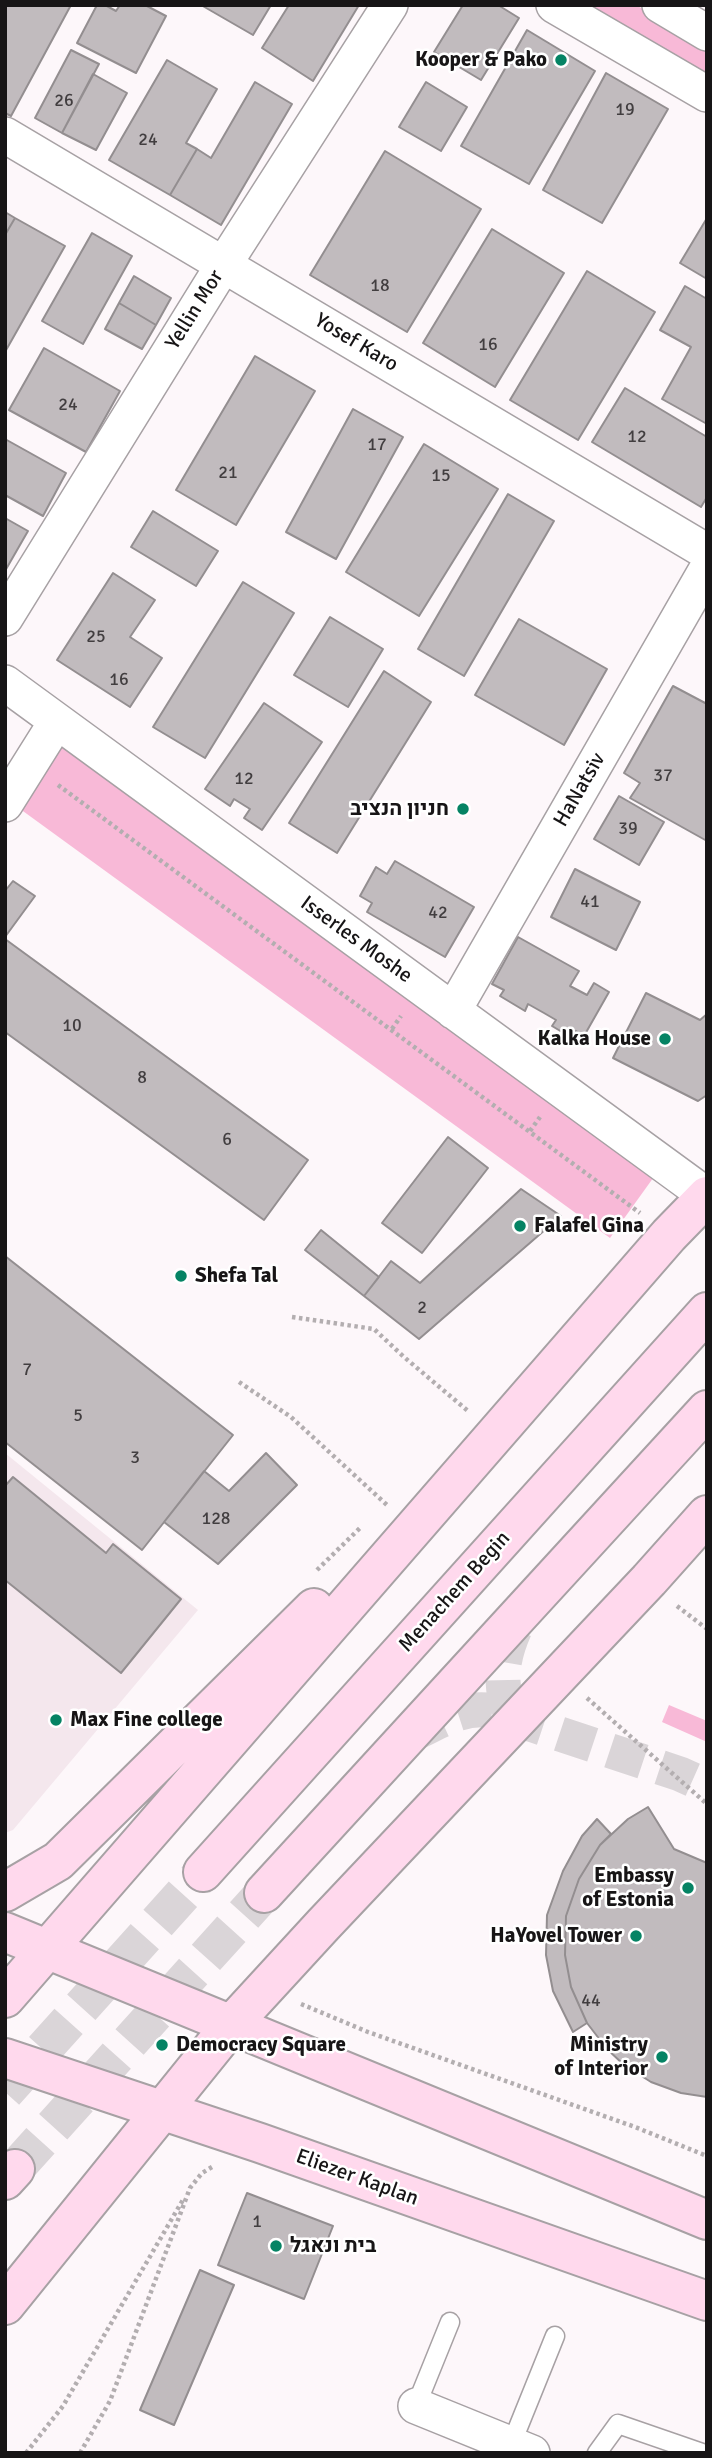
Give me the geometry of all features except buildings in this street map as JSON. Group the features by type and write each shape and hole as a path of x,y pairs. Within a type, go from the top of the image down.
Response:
{"main road":[{"path":"5,1998 669,1235 707,1196"},
{"name":"Menachem Begin","path":"203,1872 707,1312"},
{"path":"5,1892 58,1860 473,1420 532,1392"},
{"path":"264,1893 707,1410"},
{"path":"5,2305 233,2024 707,1515"},
{"path":"5,1932 707,2220"},
{"name":"Eliezer Kaplan","path":"5,2058 260,2143 706,2301"}],"street":[{"name":"Yellin Mor","path":"5,618 224,264 390,5"},
{"path":"554,5 707,94"},
{"path":"660,5 707,33"},
{"name":"Yosef Karo","path":"5,135 707,551"},
{"name":"HaNatsiv","path":"453,1011 707,569"},
{"name":"Isserles Moshe","path":"5,683 707,1196"},
{"path":"5,804 57,721"},
{"path":"416,2406 522,2449"}],"lane":[{"path":"416,2406 450,2322"},
{"path":"522,2449 555,2336"},
{"path":"597,2453 618,2424 702,2453"}],"path":[{"path":"31,764 669,1235"},
{"path":"292,1317 374,1329 473,1420"},
{"path":"239,1382 290,1417 390,1507"},
{"path":"315,1571 365,1523"},
{"path":"613,1722 707,1804"},
{"path":"281,1972 287,1997 306,2007 368,2032 635,2127 707,2156"},
{"path":"26,2453 63,2406 190,2188 202,2173 213,2166 250,2165 260,2143"},
{"path":"80,2453 110,2401 190,2188"}],"shaded area":[{"path":"583,5 636,5 707,47 707,79"},
{"path":"63,742 656,1174 610,1238 16,806"},
{"name":"Max Fine college","path":"5,1453 198,1610 13,1830 5,1833"},
{"path":"669,1705 707,1721 707,1742 662,1722"}],"tunnel":[{"path":"511,1714 504,1688 504,1663 522,1614"},
{"path":"410,1736 457,1714 483,1710 498,1712 680,1774 707,1786"},
{"path":"5,2092 203,1872"},
{"path":"15,2169 264,1893"}],"place":[{"name":"Kooper & Pako","path":"561,60"},
{"name":"חניון הנציב","path":"463,809"},
{"name":"Kalka House","path":"665,1039"},
{"name":"Falafel Gina","path":"520,1226"},
{"name":"Shefa Tal","path":"181,1276"},
{"name":"Max Fine college","path":"56,1720"},
{"name":"Embassy of Estonia","path":"688,1888"},
{"name":"HaYovel Tower","path":"636,1936"},
{"name":"Democracy Square","path":"162,2045"},
{"name":"Ministry of Interior","path":"662,2057"},
{"name":"בית ונאגל","path":"276,2246"}]}
